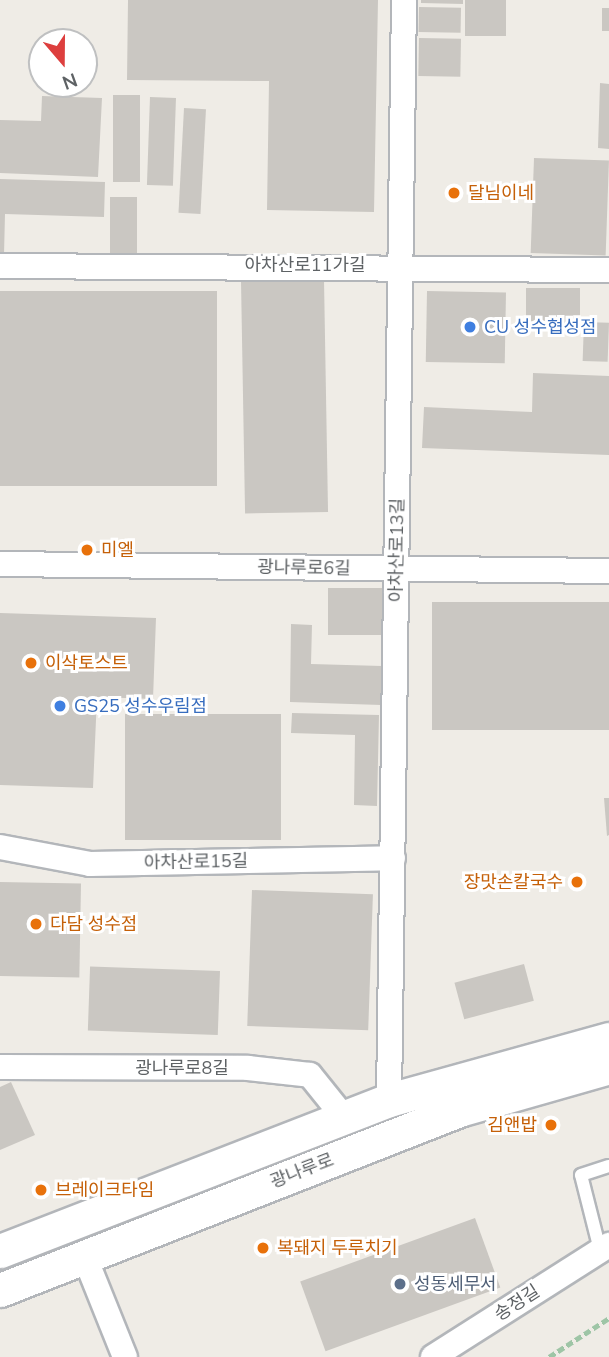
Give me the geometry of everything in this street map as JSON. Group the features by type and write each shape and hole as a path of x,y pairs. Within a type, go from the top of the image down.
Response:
{"main road":[{"name":"광나루로","path":"0,1251 343,1116 389,1100 609,1039"},
{"name":"광나루로","path":"0,1290 462,1109 609,1067"}],"street":[{"name":"아차산로13길","path":"389,1100 404,0"},
{"name":"아차산로11가길","path":"0,266 401,265 609,270"},
{"name":"광나루로6길","path":"0,564 609,571"},
{"name":"아차산로15길","path":"0,847 90,864 393,858"},
{"name":"광나루로8길","path":"0,1067 248,1068 310,1075 343,1116"},
{"name":"송정길","path":"433,1357 605,1248"},
{"path":"84,1255 125,1357"}],"lane":[{"name":"송정길","path":"605,1248 581,1175 609,1166"}],"path":[{"path":"549,1357 609,1318"}],"building":[{"path":"128,0 378,0 374,212 267,210 269,81 127,80"},
{"path":"421,0 463,0 463,4 421,3"},
{"path":"465,0 506,0 506,36 465,36"},
{"path":"419,7 461,8 461,33 419,32"},
{"path":"602,8 609,8 609,31 602,31"},
{"path":"419,38 461,39 460,77 418,76"},
{"path":"600,83 609,84 609,149 598,148"},
{"path":"113,95 140,95 140,182 113,182"},
{"path":"150,97 176,98 173,186 147,185"},
{"path":"42,98 102,98 98,177 0,173 0,120 41,121"},
{"path":"184,108 206,109 200,214 179,213"},
{"path":"534,158 609,161 606,256 531,253"},
{"path":"0,179 105,182 104,217 5,214 4,255 0,255"},
{"path":"110,197 137,197 137,255 110,255"},
{"path":"324,280 328,512 245,513 241,281"},
{"path":"526,288 580,288 580,329 526,329"},
{"path":"0,291 217,291 217,486 0,486"},
{"path":"427,291 506,292 505,363 426,362"},
{"path":"584,322 609,323 608,362 583,361"},
{"path":"533,373 609,376 609,455 422,448 424,407 532,412"},
{"path":"328,588 382,588 382,635 328,635"},
{"path":"432,602 609,602 609,730 432,730"},
{"path":"0,613 156,618 153,699 97,697 93,788 0,785"},
{"path":"291,624 312,625 311,664 382,666 381,705 290,702"},
{"path":"292,713 379,715 377,806 354,805 355,735 291,733"},
{"path":"125,714 281,714 281,840 125,840"},
{"path":"604,798 609,798 607,836"},
{"path":"0,882 81,883 79,977 0,976"},
{"path":"252,890 373,894 368,1030 247,1026"},
{"path":"524,964 534,1001 464,1019 454,983"},
{"path":"90,966 220,971 218,1035 88,1030"},
{"path":"11,1082 35,1135 0,1150 0,1087"},
{"name":"성동세무서","path":"475,1218 500,1288 326,1351 300,1282"}],"place":[{"name":"달님이네","path":"454,193"},
{"name":"CU 성수협성점","path":"470,327"},
{"name":"미엘","path":"87,550"},
{"name":"이삭토스트","path":"31,663"},
{"name":"GS25 성수우림점","path":"60,706"},
{"name":"장맛손칼국수","path":"577,882"},
{"name":"다담 성수점","path":"36,924"},
{"name":"김앤밥","path":"551,1125"},
{"name":"브레이크타임","path":"41,1190"},
{"name":"복돼지 두루치기","path":"263,1248"},
{"name":"성동세무서","path":"400,1284"}]}
